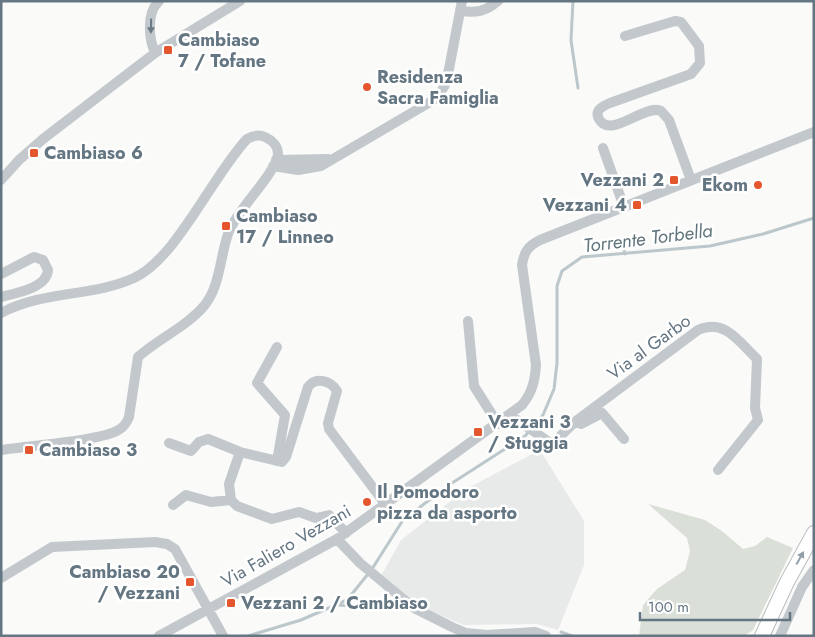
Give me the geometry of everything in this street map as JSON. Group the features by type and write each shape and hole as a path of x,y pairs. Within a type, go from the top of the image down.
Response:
{"highway":[{"path":"762,636 787,582 814,533"}],"street":[{"path":"155,54 152,44 151,16 152,9 159,1"},
{"path":"1,180 19,160 44,139 155,54 240,1"},
{"path":"275,163 334,158 437,98 445,85 448,74 461,6 476,13 485,11 498,1"},
{"path":"625,36 675,21 681,22 699,46 700,63 691,74 605,105 597,112 598,119 603,124 608,125 619,124 652,110 661,111 669,120 691,180"},
{"name":"Via Faliero Vezzani","path":"159,636 341,536 498,424 529,396 535,380 536,365 522,266 526,251 540,240 814,132"},
{"path":"1,313 30,300 98,288 141,274 163,254 247,139 261,136 276,146 275,163 239,212 228,234 217,278 204,307 138,357 129,416 121,429 80,440 1,450"},
{"path":"603,148 624,207"},
{"path":"1,274 34,257 43,260 48,270 46,277 40,283 1,297"},
{"path":"468,321 474,386 498,424"},
{"name":"Via al Garbo","path":"510,415 552,444 576,421 698,330 716,325 724,329 758,358 755,408 758,420 718,470"},
{"path":"277,348 256,383 285,415 277,462"},
{"path":"169,443 190,451 203,439 208,439 240,452 277,462 285,461 308,387 315,380 323,380 334,386 337,391 328,423 329,429 386,505"},
{"path":"576,421 581,424 586,423 602,413 624,439"},
{"path":"240,452 230,479 231,500 237,506 272,519 299,512 316,518 329,515 360,563 414,608 452,628 466,633 535,632 546,636"},
{"path":"173,505 186,495 188,483"},
{"path":"186,495 211,502 231,500"},
{"path":"1,578 52,547 155,542 167,544 175,549 223,634"},
{"path":"780,636 802,587 814,570"}],"shaded area":[{"path":"540,450 584,521 584,565 558,630 537,624 464,625 418,606 381,576 401,540 466,489"},
{"path":"648,504 705,520 722,531 743,549 755,546 767,537 793,548 753,630 744,636 639,636 643,605 657,589 685,570 690,551 687,538"}],"waterway":[{"path":"573,1 571,40 578,88"},
{"name":"Torrente Torbella","path":"372,569 403,520 449,485 525,436 543,415 554,389 557,363 557,286 562,271 582,257 710,246 763,234 814,218"},
{"path":"622,242 625,254"},
{"name":"Torrente Torbella","path":"248,636 301,620 347,600 368,574"},
{"path":"337,605 352,606"},
{"path":"561,632 572,636"}],"place":[{"name":"Cambiaso 7 / Tofane","path":"168,50"},
{"name":"Residenza Sacra Famiglia","path":"367,87"},
{"name":"Cambiaso 6","path":"34,153"},
{"name":"Vezzani 2","path":"674,180"},
{"name":"Ekom","path":"758,185"},
{"name":"Vezzani 4","path":"637,205"},
{"name":"Cambiaso 17 / Linneo","path":"226,226"},
{"name":"Vezzani 3 / Stuggia","path":"478,432"},
{"name":"Cambiaso 3","path":"29,450"},
{"name":"Il Pomodoro pizza da asporto","path":"367,502"},
{"name":"Cambiaso 20 / Vezzani","path":"190,582"},
{"name":"Vezzani 2 / Cambiaso","path":"231,603"}]}
